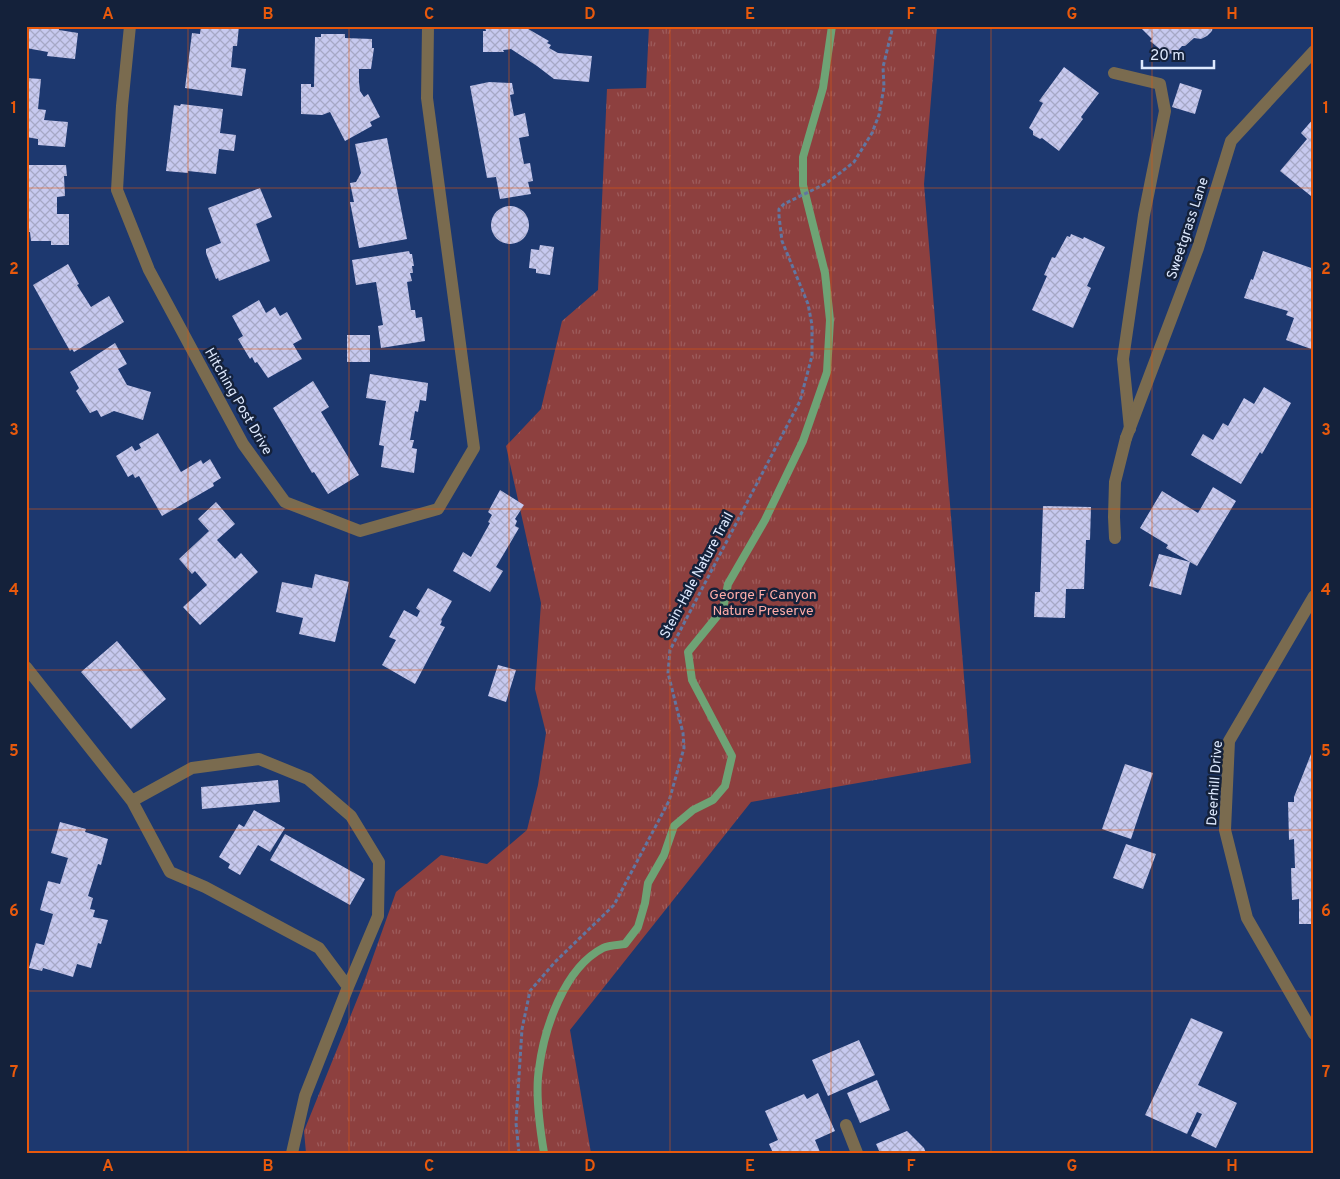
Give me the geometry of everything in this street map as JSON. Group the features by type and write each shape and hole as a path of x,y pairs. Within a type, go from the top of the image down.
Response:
{"street":[{"name":"Hitching Post Drive","path":"130,26 122,106 117,190 149,270 244,444 285,502 360,531 438,509 474,448 427,98 428,26"},
{"name":"Sweetgrass Lane","path":"1128,434 1198,248 1231,141 1314,51"},
{"path":"1114,73 1160,84 1165,111 1144,215 1123,359 1128,434 1115,482 1115,538"},
{"name":"Deerhill Drive","path":"1314,596 1229,741 1225,830 1246,918 1314,1034"},
{"path":"26,667 132,802 170,872 205,887 319,948 348,987"},
{"path":"132,802 192,768 259,759 308,780 351,816 379,862 378,916 304,1096 292,1153"},
{"path":"846,1125 857,1153"}],"path":[{"name":"Stein-Hale Nature Trail","path":"519,1153 516,1123 522,1029 530,991 555,962 614,904 669,800 684,748 681,724 668,673 670,650 800,402 812,356 812,325 808,304 782,241 779,209 795,198 826,184 854,162 872,133 879,115 884,87 883,67 893,26"}],"green space":[{"name":"George F Canyon Nature Preserve","path":"649,26 937,26 924,184 971,763 751,802 570,1030 591,1153 306,1153 304,1131 363,985 396,892 441,855 487,864 527,830 538,785 546,733 535,689 541,603 506,446 541,409 562,321 598,290 607,89 646,88"}],"building":[{"path":"26,26 59,26 59,30 78,33 75,59 47,56 48,52 26,48"},
{"path":"201,26 239,26 237,46 233,46 231,67 246,69 242,96 185,88 192,33 200,34"},
{"path":"523,26 549,41 547,43 551,45 549,48 558,53 592,56 589,82 554,79 511,49 503,50 504,52 483,52 483,31 486,31 485,27"},
{"path":"1139,26 1213,26 1212,31 1207,36 1201,39 1194,38 1185,46 1182,46 1173,56 1171,53 1168,56 1150,41 1152,39"},
{"path":"321,34 345,34 345,38 372,39 372,48 374,48 371,69 359,69 359,82 360,91 364,97 368,94 380,117 370,122 372,126 345,141 330,112 322,115 301,114 301,84 311,84 311,87 314,87 315,37 321,37"},
{"path":"1064,67 1099,93 1081,117 1083,119 1059,151 1042,138 1040,139 1033,135 1033,131 1029,128 1043,103 1039,101"},
{"path":"26,78 41,79 38,109 46,110 44,120 68,122 65,147 38,145 38,139 26,137"},
{"path":"489,82 512,83 514,94 510,95 514,116 525,113 529,136 519,138 524,164 530,163 533,181 528,182 531,194 500,199 496,177 487,178 470,86"},
{"path":"1180,83 1202,90 1195,114 1172,107"},
{"path":"181,104 223,109 220,133 236,135 234,151 219,149 216,174 166,171 174,105 180,106"},
{"path":"1314,118 1314,193 1311,196 1280,171 1307,139 1301,133"},
{"path":"387,138 407,239 359,248 350,202 354,202 350,183 356,182 361,173 355,144"},
{"path":"26,165 66,165 67,176 64,176 65,196 57,197 57,214 69,214 69,245 51,245 51,241 31,241 30,232 26,232"},
{"path":"260,188 272,217 256,224 270,261 219,281 218,278 216,279 206,253 206,249 221,243 208,208"},
{"path":"510,206 523,212 529,225 523,238 510,244 497,238 491,225 497,212"},
{"path":"1071,234 1083,239 1084,237 1105,247 1087,286 1091,288 1073,328 1032,310 1047,276 1044,275 1052,257 1055,258 1067,236 1070,237"},
{"path":"540,245 554,247 550,275 536,273 536,269 529,268 531,249 539,250"},
{"path":"409,251 412,254 414,266 412,266 413,273 410,273 412,281 407,282 411,310 415,310 416,318 422,317 425,341 381,348 378,326 383,325 376,282 356,285 352,260"},
{"path":"1263,251 1314,269 1314,350 1286,340 1294,318 1286,315 1288,311 1244,298 1251,279 1253,280"},
{"path":"68,264 79,284 77,285 91,307 109,296 124,322 74,352 72,349 70,351 33,285"},
{"path":"259,300 266,313 275,307 280,316 287,312 302,339 293,344 302,359 268,378 257,362 255,363 252,357 250,359 238,339 243,336 232,316"},
{"path":"347,335 370,335 370,362 347,362"},
{"path":"115,343 127,364 118,369 127,385 151,392 143,420 114,411 101,417 97,410 90,413 76,391 79,388 70,372"},
{"path":"370,374 428,383 426,401 420,400 418,412 415,411 410,440 414,440 412,448 417,449 414,473 381,467 384,446 379,445 386,401 366,398"},
{"path":"313,381 329,407 321,412 359,475 328,494 314,472 312,473 273,408"},
{"path":"1264,387 1291,403 1262,454 1260,452 1241,484 1191,455 1203,434 1213,440 1223,423 1228,426 1244,398 1254,404"},
{"path":"158,433 181,472 201,460 203,464 210,459 221,478 213,483 214,486 162,516 139,476 135,478 133,474 128,477 116,456 132,446 135,451 141,448 139,444"},
{"path":"1213,487 1236,501 1197,566 1166,548 1168,545 1140,528 1162,491 1198,513"},
{"path":"500,490 524,505 515,519 517,521 515,526 519,528 496,567 503,571 490,592 453,571 463,552 471,557 490,523 488,522 492,515 488,512"},
{"path":"216,502 235,524 217,540 235,559 241,553 258,572 200,625 183,607 207,585 195,571 192,574 179,559 209,531 198,519"},
{"path":"1043,506 1091,507 1090,540 1086,540 1084,589 1066,589 1065,618 1034,617 1035,592 1040,592"},
{"path":"1159,554 1190,562 1181,595 1149,586"},
{"path":"315,574 349,582 335,642 299,634 303,618 276,612 282,582 312,588"},
{"path":"428,588 452,601 441,620 440,625 445,627 415,684 382,665 396,640 389,637 404,610 417,617 420,611 416,608"},
{"path":"117,641 166,699 131,729 81,672"},
{"path":"498,665 516,670 506,702 488,696"},
{"path":"1311,754 1314,756 1314,924 1299,924 1299,899 1292,900 1291,868 1295,868 1294,839 1289,840 1288,802 1294,802 1294,797"},
{"path":"1125,764 1153,773 1131,839 1102,829"},
{"path":"278,780 280,802 202,809 201,787"},
{"path":"254,810 285,828 270,852 258,845 240,875 228,868 230,864 219,857 239,824 244,827"},
{"path":"60,822 86,829 85,832 108,839 101,865 98,864 88,896 93,898 90,909 95,910 93,917 108,920 101,944 98,943 91,968 77,964 73,977 43,968 42,971 29,968 36,943 44,945 53,914 40,910 48,881 60,884 68,858 51,853"},
{"path":"285,834 365,879 350,905 270,860"},
{"path":"1126,844 1156,854 1143,889 1113,878"},
{"path":"1191,1018 1223,1032 1198,1085 1237,1103 1216,1148 1191,1136 1202,1114 1197,1112 1187,1134 1145,1115"},
{"path":"859,1040 875,1075 828,1096 812,1060"},
{"path":"877,1080 890,1110 860,1123 847,1093"},
{"path":"818,1093 835,1131 815,1140 820,1152 787,1153 786,1151 773,1153 769,1144 778,1140 765,1111 804,1094 807,1099"},
{"path":"907,1131 924,1148 926,1153 880,1153 876,1144"}],"waterway":[{"path":"544,1153 538,1111 538,1079 546,1036 558,1001 577,970 589,957 605,947 625,944 638,927 645,903 648,883 664,855 674,826 693,810 713,800 725,786 732,756 692,680 688,652 723,609 728,584 765,520 803,441 827,372 830,320 825,273 803,185 803,157 823,88 832,26"}]}
